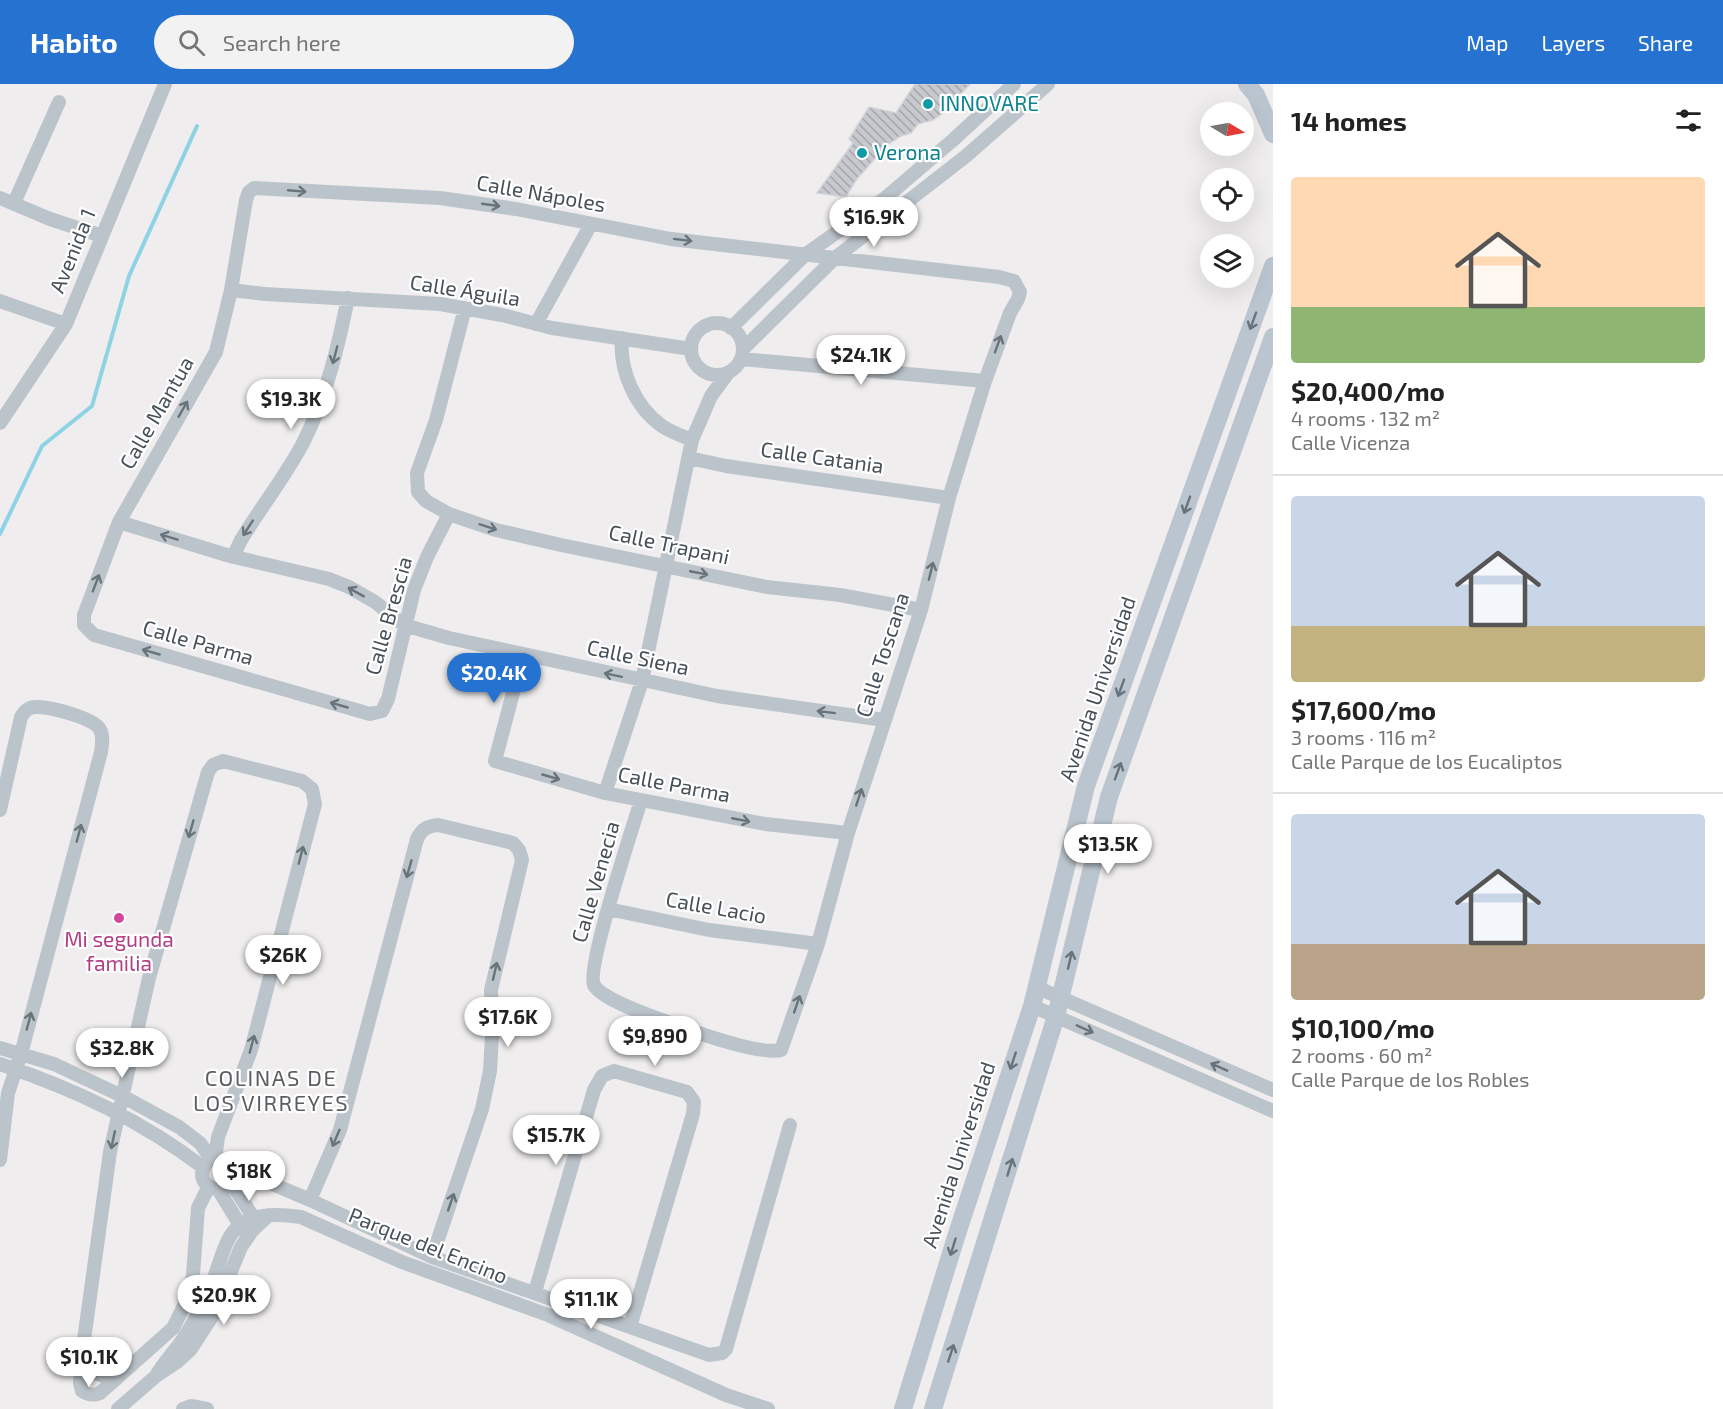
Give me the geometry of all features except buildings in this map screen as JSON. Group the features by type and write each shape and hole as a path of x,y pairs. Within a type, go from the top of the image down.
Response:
{"main road":[{"path":"1247,84 1256,95 1273,134"},
{"name":"Avenida Universidad","path":"903,1409 956,1237 1032,1006 1086,786 1273,266"},
{"path":"933,1409 1056,1016 1108,797 1273,337"}],"street":[{"name":"Avenida 1","path":"2,414 66,324 165,84"},
{"path":"731,328 806,254 884,199 1014,84"},
{"path":"605,793 642,681 692,440 711,396 742,354 835,258 966,156 1048,84"},
{"path":"14,203 59,102"},
{"path":"953,140 966,156"},
{"name":"Calle Nápoles","path":"246,200 249,192 260,187 304,192 374,193 462,201 671,239 999,277"},
{"path":"0,198 50,219 102,236"},
{"path":"884,199 895,213"},
{"name":"Calle Mantua","path":"94,635 84,626 84,615 119,522 216,352 231,290 246,200"},
{"path":"536,324 591,224"},
{"name":"Calle Toscana","path":"771,1051 781,1050 818,944 848,832 921,609 949,498 985,381 1010,313 1018,299 1020,292 1014,281 999,277"},
{"name":"Calle Águila","path":"231,290 440,304 536,324 691,349"},
{"path":"233,557 241,540 303,442 331,370 348,298"},
{"path":"0,301 66,324"},
{"name":"Calle Trapani","path":"465,308 436,420 417,473 418,492 426,501 449,513 496,530 767,587 840,595 921,609"},
{"path":"728,373 711,374 697,365 691,349 696,335 708,325 716,324 731,328 737,333 742,354"},
{"path":"622,338 621,352 625,370 641,405 660,424 692,440"},
{"path":"742,354 985,381"},
{"path":"711,374 711,396"},
{"name":"Calle Catania","path":"689,458 726,466 949,498"},
{"name":"Calle Brescia","path":"388,699 404,625 418,579 449,513"},
{"name":"Calle Siena","path":"119,522 233,557 329,579 375,602 404,625 449,638 642,681 759,703 884,720"},
{"name":"Calle Parma","path":"94,635 370,714 382,711 388,699"},
{"name":"Calle Parma","path":"524,655 495,761 605,793 765,824 848,832"},
{"path":"0,810 21,717 26,710 34,707 87,719 101,730 101,752 21,1054 8,1093 0,1160"},
{"path":"230,1166 231,1171 219,1185 198,1208 193,1275 186,1302 173,1328 100,1393 87,1395 80,1383 95,1253 118,1114 149,978 208,772 213,765 223,761 302,781 312,789 315,804 251,1050 203,1178 219,1185 255,1221"},
{"name":"Calle Venecia","path":"641,800 591,975 594,986 605,996 720,1041 771,1051"},
{"path":"310,1200 340,1130 417,838 422,830 438,825 513,843 519,850 522,860 491,990 490,1071 482,1109 432,1257"},
{"name":"Calle Lacio","path":"608,909 710,930 818,944"},
{"path":"1036,987 1273,1090"},
{"path":"1032,1006 1273,1111"},
{"path":"0,1048 54,1064 122,1096 179,1127 200,1143 210,1162"},
{"path":"0,1065 49,1080 210,1162 226,1162 230,1166 310,1200 432,1257 709,1355 722,1353 726,1349 790,1125"},
{"path":"535,1292 594,1090 602,1076 614,1071 687,1092 694,1102 693,1114 630,1327"},
{"path":"219,1185 248,1238"},
{"name":"Parque del Encino","path":"156,1376 166,1358 183,1340 203,1305 225,1245 240,1224 269,1215 301,1217 402,1262 548,1315 726,1395 768,1409"},
{"name":"Parque del Encino","path":"118,1409 191,1349 213,1315 241,1247 248,1238 255,1221"},
{"path":"83,1364 91,1372 114,1379"},
{"path":"183,1409 191,1406 207,1409"}],"waterway":[{"path":"0,534 42,446 92,406 129,276 197,126"}],"place":[{"name":"INNOVARE","path":"928,104"},
{"name":"Verona","path":"862,153"},
{"name":"Mi segunda familia","path":"119,918"}],"district":[{"name":"COLINAS DE LOS VIRREYES","path":"271,1090"}]}
